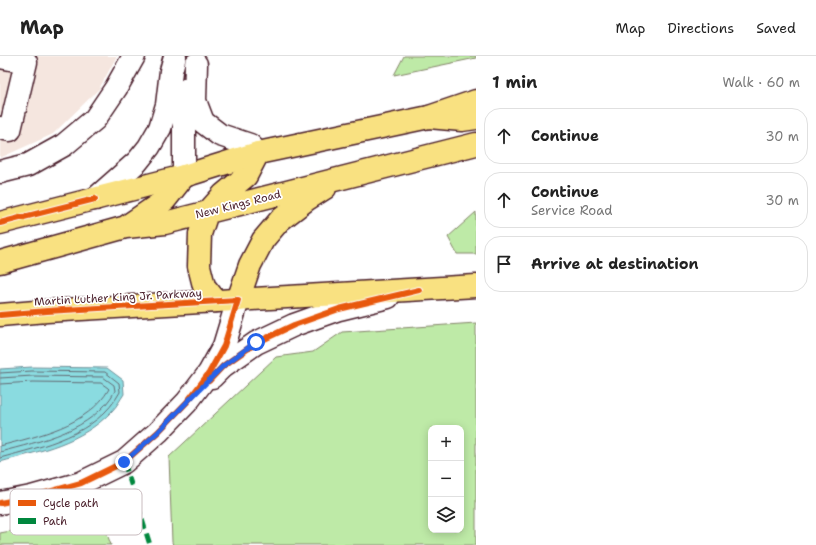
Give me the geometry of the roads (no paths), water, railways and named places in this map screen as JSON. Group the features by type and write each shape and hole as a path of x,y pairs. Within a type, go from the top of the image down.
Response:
{"main road":[{"path":"0,223 184,176 258,153 429,117 476,102"},
{"path":"429,117 462,120 476,118"},
{"name":"New Kings Road","path":"0,262 126,227 165,223 476,144"},
{"path":"216,301 204,286 199,266 200,234 207,213 223,195 246,176 258,153"},
{"path":"126,227 165,200 184,176"},
{"path":"238,300 250,265 263,240 280,220 306,200 340,178"},
{"name":"Martin Luther King Jr. Parkway","path":"0,315 476,286"}],"street":[{"path":"0,172 28,165 64,145 95,119 116,88 134,56"},
{"path":"95,199 137,162 150,147 160,128 167,105 170,71 175,56"},
{"path":"0,57 26,62 10,130 0,128"},
{"path":"198,60 195,101 203,122 220,135 250,145 258,153"},
{"path":"184,176 184,120 188,89 198,60"},
{"path":"60,489 81,483 124,462 158,432 223,366 256,342 294,324 339,309 419,290"},
{"path":"187,402 209,374 224,346 238,300"},
{"path":"0,503 10,501"}],"water":[{"path":"32,367 107,368 123,380 124,394 112,411 87,431 60,444 0,462 0,369"}]}
